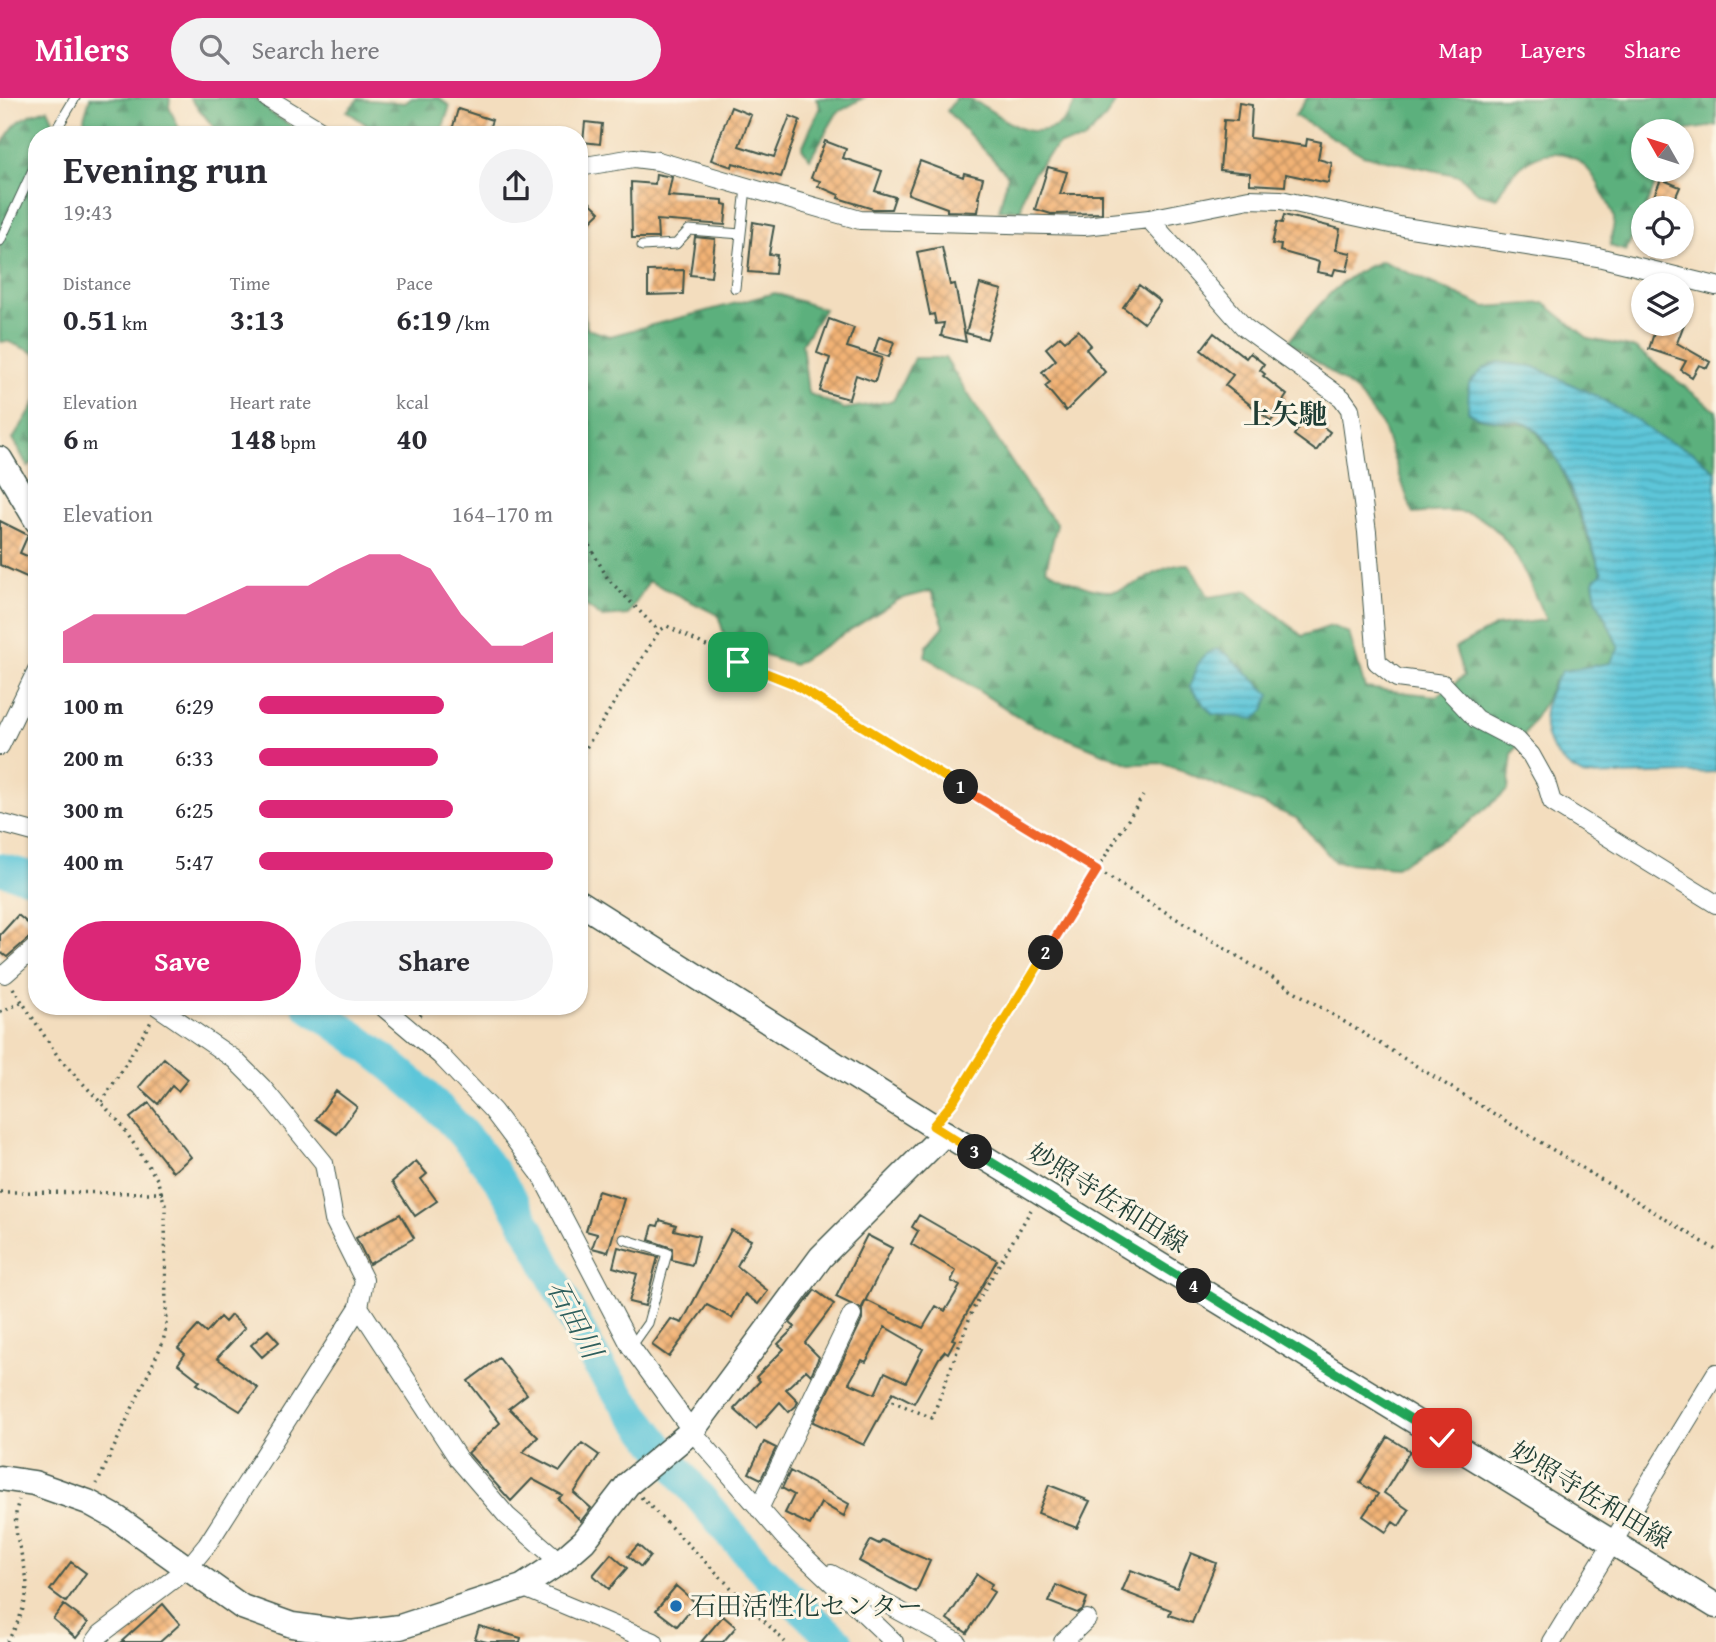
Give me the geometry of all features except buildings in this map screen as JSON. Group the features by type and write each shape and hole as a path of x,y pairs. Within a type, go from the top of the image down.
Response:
{"main road":[{"path":"0,459 28,506"},
{"name":"妙照寺佐和田線","path":"588,908 939,1130 1716,1606"},
{"path":"0,1478 27,1482 88,1502 188,1567 242,1607 292,1625 351,1633 400,1627 522,1587 560,1562 584,1541 632,1481 688,1434 821,1256 939,1130"}],"street":[{"path":"267,98 313,126"},
{"path":"588,166 634,158 658,161 860,220 1084,226 1149,219 1249,199 1281,200 1404,227 1598,257 1716,286"},
{"path":"1149,219 1244,327 1342,398 1350,409 1367,532 1377,662 1397,678 1443,684 1476,719 1518,741 1531,755 1546,782 1552,802 1716,904"},
{"path":"0,746 28,688"},
{"path":"0,823 28,831"},
{"path":"5,974 28,954"},
{"path":"95,1642 101,1634 188,1567 207,1545 359,1307 364,1280 334,1220 324,1163 262,1087 234,1059 171,1015"},
{"path":"393,1015 441,1056 493,1111 541,1175 631,1347 688,1434 812,1563 894,1642"},
{"path":"359,1307 459,1460 507,1516 560,1562"},
{"path":"759,1509 852,1315"},
{"path":"1552,1642 1716,1373"},
{"path":"812,1563 957,1642"},
{"path":"522,1587 654,1642"},
{"path":"1063,1642 1087,1619"}],"lane":[{"path":"58,126 75,98"},
{"path":"0,241 28,180"},
{"path":"735,288 746,188"},
{"path":"642,246 676,244 689,230 741,234"},
{"path":"624,1239 667,1253 648,1323 631,1347"}],"path":[{"path":"588,543 608,579 659,631"},
{"path":"588,745 659,631 667,626 738,662 794,684 1716,1250"},
{"path":"939,1130 953,1102 1143,796"},
{"path":"5,974 28,1013"},
{"path":"0,1012 21,1003"},
{"path":"30,1015 72,1075 120,1122 163,1193 166,1327 163,1342 88,1502"},
{"path":"102,1102 154,1015"},
{"path":"0,1192 163,1193"},
{"path":"892,1401 932,1418 973,1310 1042,1193"},
{"path":"632,1481 785,1642"},
{"path":"7,1642 24,1606 27,1576 14,1522 27,1482"}],"green space":[{"path":"90,98 170,98 169,107 178,126 86,126 84,118"},
{"path":"190,98 255,98 271,113 292,126 213,126"},
{"path":"412,98 438,98 450,106 443,126 368,126 347,111 358,99 405,103"},
{"path":"816,98 863,98 837,113 810,159 802,148 820,107"},
{"path":"956,98 982,105 1014,126 1039,131 1055,127 1062,122 1071,111 1076,98 1118,98 1106,117 1083,141 1059,144 1045,159 1025,190 1021,210 999,210 1008,175 947,111"},
{"path":"1307,98 1716,98 1716,126 1694,129 1694,119 1631,119 1631,182 1657,182 1650,196 1631,196 1631,240 1626,251 1610,246 1614,219 1592,174 1579,161 1565,154 1550,153 1535,157 1521,166 1497,198 1478,193 1460,176 1363,155 1295,116"},
{"path":"48,109 56,126 28,126 28,350 7,341 0,342 0,148 19,122 31,114"},
{"path":"1382,261 1485,307 1544,303 1589,339 1635,348 1716,411 1716,472 1693,452 1660,438 1638,421 1499,362 1483,369 1469,384 1476,418 1532,426 1558,461 1602,574 1593,582 1596,598 1619,648 1610,663 1588,667 1554,681 1543,705 1512,754 1508,790 1463,827 1396,867 1335,862 1296,818 1163,763 1130,764 1025,721 925,656 927,646 944,626 931,591 900,599 794,665 727,644 718,615 649,581 628,615 602,617 588,607 588,329 610,336 775,293 824,309 802,344 808,393 844,409 893,401 914,358 945,358 1034,497 1057,524 1046,569 1081,585 1109,591 1136,584 1169,567 1189,564 1209,597 1248,591 1302,636 1331,626 1349,633 1365,688 1437,696 1464,676 1455,648 1496,626 1546,620 1520,562 1491,525 1463,512 1413,514 1382,425 1357,392 1289,341 1330,294 1354,275","holes":["1190,687 1233,716 1212,714"]},
{"path":"28,415 28,467 13,439"}],"water":[{"path":"1499,362 1535,367 1596,396 1638,421 1660,438 1693,452 1716,472 1716,772 1585,776 1569,767 1550,743 1545,730 1547,701 1562,671 1610,663 1619,648 1596,598 1593,581 1602,573 1564,474 1544,439 1526,424 1483,418 1468,411 1469,384 1483,369"},
{"path":"1217,649 1227,654 1270,695 1264,710 1255,719 1212,714 1190,687 1201,659"}],"waterway":[{"name":"石田川","path":"0,869 28,877"},
{"name":"石田川","path":"322,1015 394,1067 445,1114 468,1140 510,1197 587,1345 617,1392 739,1543 787,1594 838,1642"}],"place":[{"name":"石田活性化センター","path":"676,1606"}],"district":[{"name":"上矢馳","path":"1285,414"}],"route":[{"path":"738,662 794,684 1097,870 953,1102 933,1126 1442,1438"}]}
